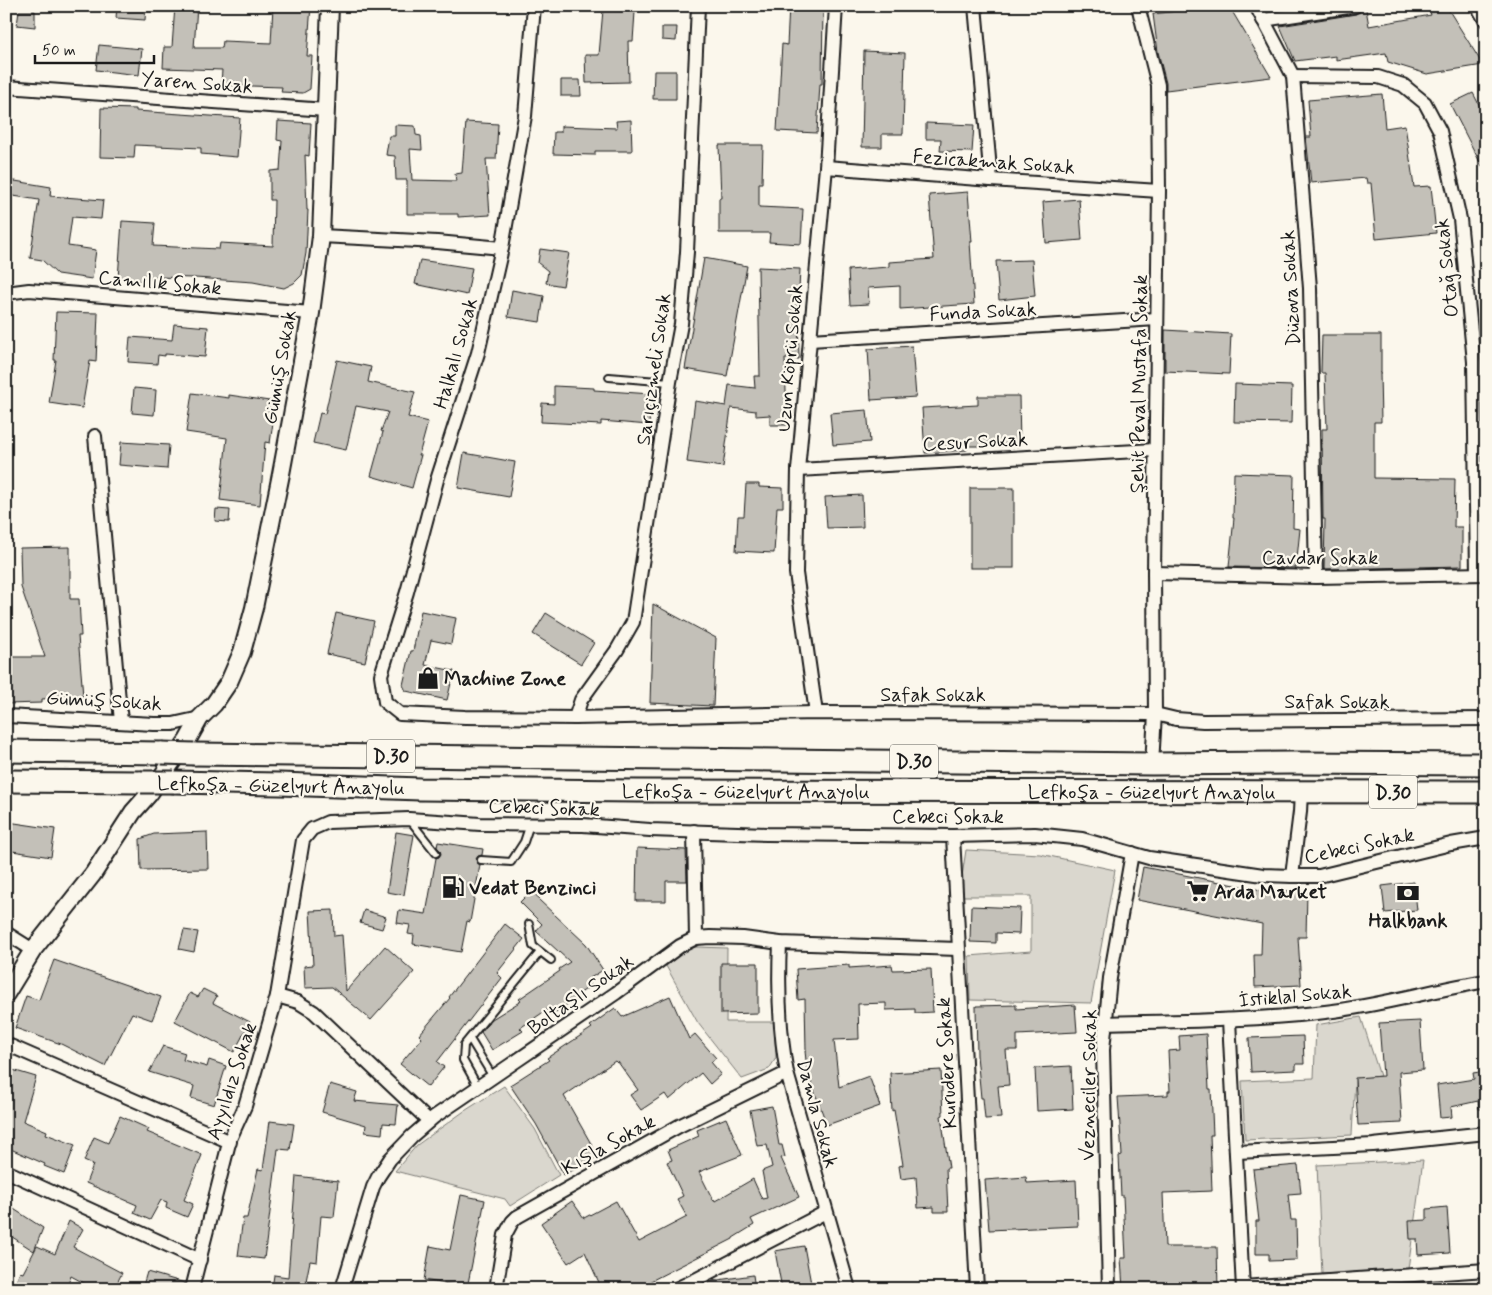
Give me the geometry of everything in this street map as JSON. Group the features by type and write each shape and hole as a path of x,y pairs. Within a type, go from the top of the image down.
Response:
{"highway":[{"name":"Lefkoşa - Güzelyurt Anayolu","path":"6,751 162,753 190,747 1152,764 1486,764"},
{"name":"Lefkoşa - Güzelyurt Anayolu","path":"6,781 145,788 174,782 420,789 638,791 1486,792"}],"street":[{"name":"Gümüş Sokak","path":"6,994 33,950 93,874 133,812 145,788 190,747 200,718 214,704 229,682 242,652 262,570 311,313 320,236 330,6"},
{"name":"Halkalı Sokak","path":"385,702 381,675 407,592 437,480 478,353 502,248 525,116 534,6"},
{"name":"Sarıçizmeli Sokak","path":"575,718 581,700 617,650 633,622 670,382 681,324 687,252 698,6"},
{"name":"Uzun Köprü Sokak","path":"816,713 796,573 798,470 826,167 836,6"},
{"path":"975,6 991,180"},
{"name":"Şehit Peval Mustafa Sokak","path":"1138,6 1158,85 1159,191 1154,573 1155,714 1152,764"},
{"name":"Düzova Sokak","path":"1256,6 1293,76 1310,288 1316,578"},
{"path":"1263,20 1354,6"},
{"path":"1477,6 1486,21"},
{"name":"Otağ Sokak","path":"1293,76 1378,77 1403,85 1425,103 1440,131 1460,219 1480,361 1481,574"},
{"name":"Yaren Sokak","path":"6,87 326,110"},
{"name":"Fezicakmak Sokak","path":"826,167 1159,191"},
{"path":"320,236 437,242 502,248"},
{"name":"Camılık Sokak","path":"6,293 29,290 311,313"},
{"name":"Funda Sokak","path":"810,340 1157,320"},
{"path":"95,436 121,722"},
{"name":"Cesur Sokak","path":"798,470 1155,450"},
{"name":"Cavdar Sokak","path":"1154,573 1316,578 1481,574"},
{"name":"Safak Sokak","path":"385,702 400,714 575,718 816,713 1155,714 1176,719 1203,721 1486,719"},
{"name":"Gümüş Sokak","path":"6,716 173,724 200,718"},
{"path":"1292,876 1301,792"},
{"name":"Cebeci Sokak","path":"296,882 303,840 312,829 328,822 409,820 480,824 583,825 767,834 953,836 1036,834 1082,839 1149,858 1263,875 1292,876 1319,876 1451,844 1486,838"},
{"path":"694,831 696,938"},
{"name":"Kurudere Sokak","path":"953,836 977,1289"},
{"name":"Vezneciler Sokak","path":"1109,1289 1102,1050 1110,978 1132,854"},
{"name":"Ayyıldız Sokak","path":"192,1289 230,1142 245,1106 277,996 296,882"},
{"path":"6,933 33,950"},
{"name":"Boltaşlı Sokak","path":"342,1289 373,1187 390,1159 412,1136 430,1121 616,993 680,946 696,938 710,937 743,938 780,943 958,949"},
{"name":"Damla Sokak","path":"780,943 780,1016 783,1053 787,1073 849,1289"},
{"name":"İstiklal Sokak","path":"1104,1023 1229,1020 1291,1016 1357,1008 1486,981"},
{"path":"277,996 298,1002 314,1012 430,1121"},
{"path":"1229,1020 1243,1288 1398,1282 1486,1270"},
{"path":"6,1044 230,1142"},
{"name":"Kışla Sokak","path":"496,1289 505,1235 512,1222 518,1217 679,1126 787,1073"},
{"path":"1237,1152 1373,1146 1486,1133"},
{"path":"6,1171 200,1260"},
{"path":"676,1289 697,1284 826,1212"}],"lane":[{"path":"609,377 670,382"},
{"path":"409,820 436,853"},
{"path":"481,860 511,862 524,842 530,824"},
{"path":"529,924 533,946 551,960"},
{"path":"478,1088 463,1060 464,1045 540,952"},
{"path":"470,1039 493,1077"}],"shaded area":[{"path":"966,850 1040,854 1115,870 1091,1003 970,1000 969,956 1031,951 1031,896 959,896"},
{"path":"696,947 727,948 726,1022 774,1022 776,1058 769,1069 742,1079 698,1023 666,966 686,950"},
{"path":"1361,1017 1380,1076 1355,1079 1352,1135 1245,1140 1242,1081 1314,1078 1316,1025"},
{"path":"504,1086 535,1129 559,1175 510,1206 505,1199 395,1171 417,1145"},
{"path":"1423,1160 1408,1269 1322,1274 1317,1165"}],"building":[{"path":"117,6 146,6 145,20 116,18"},
{"path":"175,6 197,6 194,48 222,48 223,41 271,43 273,6 311,6 307,56 312,56 310,89 303,93 281,92 282,87 221,85 222,70 163,68 164,47 172,47"},
{"path":"789,6 823,6 822,84 820,84 817,133 777,131 782,44 787,45"},
{"path":"1229,6 1271,77 1166,90 1153,14"},
{"path":"1362,9 1366,9 1369,26 1431,15 1430,12 1448,9 1483,65 1427,74 1388,62 1386,53 1336,60 1336,56 1295,61 1280,26 1356,14"},
{"path":"603,10 635,12 633,41 628,41 629,82 586,83 585,55 599,55"},
{"path":"19,11 35,11 35,27 17,25"},
{"path":"662,27 677,27 676,41 662,40"},
{"path":"99,45 142,49 139,75 96,70"},
{"path":"864,51 905,53 903,134 882,134 882,147 862,147"},
{"path":"654,71 676,71 676,99 653,99"},
{"path":"561,80 580,80 581,96 561,96"},
{"path":"1473,93 1486,118 1486,174 1450,104"},
{"path":"1382,94 1385,128 1405,125 1414,187 1431,186 1436,233 1376,239 1371,183 1367,183 1366,178 1311,183 1306,137 1311,137 1308,100"},
{"path":"101,108 136,109 136,111 240,118 237,157 201,154 201,148 135,145 134,158 100,157"},
{"path":"631,120 632,151 595,151 595,155 553,154 554,132 561,132 561,126 617,128 616,121"},
{"path":"278,121 311,123 309,156 305,155 308,210 306,253 302,275 294,283 284,288 253,282 195,278 151,277 150,281 118,279 122,221 155,223 153,246 219,249 220,243 273,246 274,200 270,200 270,171 280,170 282,141 277,140"},
{"path":"466,122 498,124 496,159 486,159 490,215 458,217 458,214 407,214 407,180 396,180 395,156 386,155 389,136 395,136 395,125 415,126 416,135 421,136 422,150 410,149 412,180 456,181 455,174 462,173"},
{"path":"926,123 974,125 972,152 940,151 941,139 926,139"},
{"path":"719,145 763,145 762,183 759,183 759,207 803,209 801,244 769,242 770,233 719,233 719,198 721,198"},
{"path":"9,180 51,187 50,196 103,200 101,219 72,217 68,246 96,250 92,279 57,274 42,260 30,258 39,200 7,195"},
{"path":"968,192 974,304 900,309 900,286 868,288 869,304 850,305 848,270 889,267 889,262 934,259 929,195"},
{"path":"1079,199 1082,240 1046,243 1043,202"},
{"path":"540,249 569,253 563,286 546,283 548,271 538,263"},
{"path":"704,258 747,266 727,376 685,369"},
{"path":"420,260 472,268 467,295 415,284"},
{"path":"1032,260 1035,296 999,300 996,261"},
{"path":"758,267 800,269 798,310 799,359 785,359 787,425 770,425 770,415 756,416 756,411 731,408 723,467 687,462 695,401 726,406 729,385 755,388 754,376 760,376"},
{"path":"512,290 544,296 540,322 508,317"},
{"path":"56,312 98,313 96,362 90,361 82,408 49,403 56,360 54,360"},
{"path":"174,324 208,327 205,357 165,354 165,356 158,355 157,364 128,362 130,337 172,340"},
{"path":"1165,330 1231,334 1229,374 1165,371"},
{"path":"1322,335 1381,335 1381,422 1374,422 1374,478 1455,479 1454,527 1462,527 1462,566 1324,569 1325,519 1323,519 1322,429 1327,429 1325,373 1321,373"},
{"path":"912,346 916,397 871,400 868,349"},
{"path":"337,360 371,367 368,382 415,392 408,417 428,422 412,488 371,476 383,432 381,431 388,412 356,406 346,450 313,443 320,413 325,414"},
{"path":"1235,384 1292,386 1291,423 1234,422"},
{"path":"554,386 651,394 649,425 601,421 601,425 541,422 542,403 554,404"},
{"path":"134,388 156,390 154,415 132,413"},
{"path":"192,393 229,398 229,395 276,402 270,443 265,442 260,505 220,500 227,438 186,432"},
{"path":"978,396 1019,396 1020,446 967,446 967,450 925,453 922,408 978,405"},
{"path":"867,410 870,442 833,445 830,413"},
{"path":"121,442 169,445 167,469 119,465"},
{"path":"464,453 515,462 509,497 458,488"},
{"path":"1234,473 1294,475 1293,528 1300,529 1296,568 1229,567 1234,518"},
{"path":"746,484 759,484 759,487 783,488 783,507 777,507 774,553 736,551 738,516 744,516"},
{"path":"970,488 1014,488 1014,568 970,568"},
{"path":"862,495 863,527 827,528 825,497"},
{"path":"216,509 230,510 229,522 215,521"},
{"path":"70,547 70,599 79,599 81,636 78,636 83,696 42,699 42,703 6,704 6,657 45,657 21,587 20,548"},
{"path":"653,604 716,638 713,706 650,703"},
{"path":"421,611 456,618 451,644 431,640 425,665 454,671 447,700 406,691 403,685 411,651 413,651"},
{"path":"336,613 374,621 365,662 327,654"},
{"path":"546,613 594,643 581,664 533,634"},
{"path":"8,822 55,829 51,857 6,850"},
{"path":"207,832 208,869 141,870 140,839 154,834"},
{"path":"396,832 414,835 404,895 387,892"},
{"name":"Vedat Benzinci","path":"438,842 483,849 482,855 476,859 480,865 470,922 467,921 461,952 413,944 414,935 408,934 410,925 397,923 399,910 426,914 436,858 441,854 437,847"},
{"path":"637,848 686,850 687,881 666,881 666,901 636,901"},
{"path":"1143,867 1266,891 1307,891 1306,937 1298,937 1301,985 1255,987 1254,955 1261,955 1262,924 1137,900"},
{"path":"1414,882 1417,910 1385,913 1382,886"},
{"path":"531,891 586,944 603,970 587,980 591,986 574,997 575,999 551,1015 548,1009 520,1028 523,1031 492,1050 481,1032 492,1019 521,1001 519,999 570,962 536,931 542,924 520,902"},
{"path":"971,906 1020,908 1019,934 996,933 996,943 970,942"},
{"path":"333,910 334,936 342,935 346,991 385,946 414,972 371,1020 332,987 305,988 304,966 313,965 310,911"},
{"path":"364,910 386,917 382,929 360,923"},
{"path":"505,924 524,939 497,973 502,978 437,1062 444,1067 428,1087 400,1064 422,1038 419,1035 450,998"},
{"path":"184,930 198,932 194,952 179,949"},
{"path":"54,960 161,997 152,1020 132,1013 105,1066 61,1044 15,1028 26,996 39,1000"},
{"path":"721,963 758,963 758,1013 721,1014"},
{"path":"849,965 849,968 892,965 893,970 931,969 933,1012 915,1013 915,1009 886,1010 886,1003 858,1004 859,1039 834,1040 839,1087 869,1076 880,1106 827,1125 810,1080 808,1080 805,1051 805,999 798,1000 796,969"},
{"path":"203,989 217,996 213,1003 250,1022 234,1052 175,1021 190,993 198,997"},
{"path":"670,996 689,1039 695,1034 716,1058 711,1062 721,1074 710,1084 701,1073 669,1100 665,1094 641,1110 630,1095 638,1090 618,1062 615,1061 564,1096 598,1156 564,1175 536,1124 510,1085 549,1060 547,1058 592,1028 590,1026 615,1008 622,1017"},
{"path":"1016,1005 1016,1009 1075,1005 1077,1032 1017,1035 1017,1050 1006,1050 1009,1085 998,1086 1001,1118 985,1119 977,1055 976,1006"},
{"path":"1420,1021 1423,1070 1399,1072 1402,1123 1358,1125 1355,1078 1383,1076 1379,1023"},
{"path":"1206,1034 1213,1135 1210,1135 1212,1191 1163,1193 1165,1247 1217,1247 1218,1289 1123,1289 1121,1258 1126,1258 1119,1156 1122,1155 1118,1097 1168,1095 1168,1091 1170,1091 1168,1051 1180,1050 1179,1036"},
{"path":"1303,1036 1304,1064 1296,1064 1296,1070 1251,1072 1249,1038"},
{"path":"163,1046 185,1053 183,1060 207,1067 209,1060 226,1066 214,1105 191,1098 194,1086 149,1072"},
{"path":"1071,1066 1073,1109 1037,1111 1035,1068"},
{"path":"6,1068 36,1077 23,1121 47,1131 46,1134 75,1145 64,1174 6,1147"},
{"path":"941,1070 943,1115 941,1116 949,1168 946,1168 948,1212 934,1212 934,1207 918,1208 916,1177 901,1179 899,1166 903,1165 894,1110 892,1111 890,1073"},
{"path":"1486,1071 1486,1109 1479,1109 1478,1101 1451,1107 1452,1117 1440,1118 1437,1085 1474,1079 1473,1073"},
{"path":"330,1084 357,1092 354,1101 398,1105 396,1124 383,1123 382,1134 365,1132 366,1125 322,1112"},
{"path":"772,1106 779,1145 782,1145 785,1157 781,1158 799,1197 751,1219 754,1225 733,1239 635,1289 602,1289 585,1252 568,1263 541,1223 572,1201 584,1218 616,1201 639,1242 687,1217 677,1199 683,1196 667,1162 672,1160 668,1150 699,1136 697,1130 726,1118 742,1155 699,1172 713,1200 715,1201 753,1179 762,1199 767,1198 762,1171 772,1167 767,1145 757,1146 750,1110"},
{"path":"120,1116 149,1129 147,1132 202,1155 184,1200 193,1204 187,1217 166,1208 167,1202 161,1200 150,1220 134,1213 137,1205 86,1183 93,1165 84,1161 94,1137 108,1143"},
{"path":"270,1121 294,1124 290,1150 278,1149 264,1259 238,1256 243,1218 247,1218 258,1169 263,1170"},
{"path":"1298,1165 1301,1193 1288,1194 1291,1220 1296,1220 1297,1260 1269,1261 1269,1254 1256,1254 1256,1221 1259,1221 1253,1169"},
{"path":"296,1176 338,1181 334,1217 321,1216 317,1262 310,1261 306,1281 316,1282 315,1289 272,1289 274,1275 288,1277"},
{"path":"1026,1177 1027,1183 1076,1180 1078,1226 989,1230 985,1180"},
{"path":"461,1195 485,1200 467,1288 424,1280 430,1246 450,1250"},
{"path":"6,1204 43,1228 34,1251 6,1233"},
{"path":"1447,1207 1450,1253 1418,1255 1417,1239 1410,1239 1409,1221 1427,1220 1427,1209"},
{"path":"69,1221 83,1229 73,1247 122,1273 114,1289 95,1289 71,1276 66,1289 13,1289 20,1272 23,1273 37,1246 55,1254"},
{"path":"804,1246 812,1289 782,1289 775,1251"},
{"path":"147,1272 185,1283 184,1289 142,1289"},
{"path":"753,1275 755,1289 709,1289 709,1282 711,1281"}],"place":[{"name":"Machine Zone","path":"428,678"},
{"name":"Vedat Benzinci","path":"453,887"},
{"name":"Arda Market","path":"1198,891"},
{"name":"Halkbank","path":"1408,893"}]}
